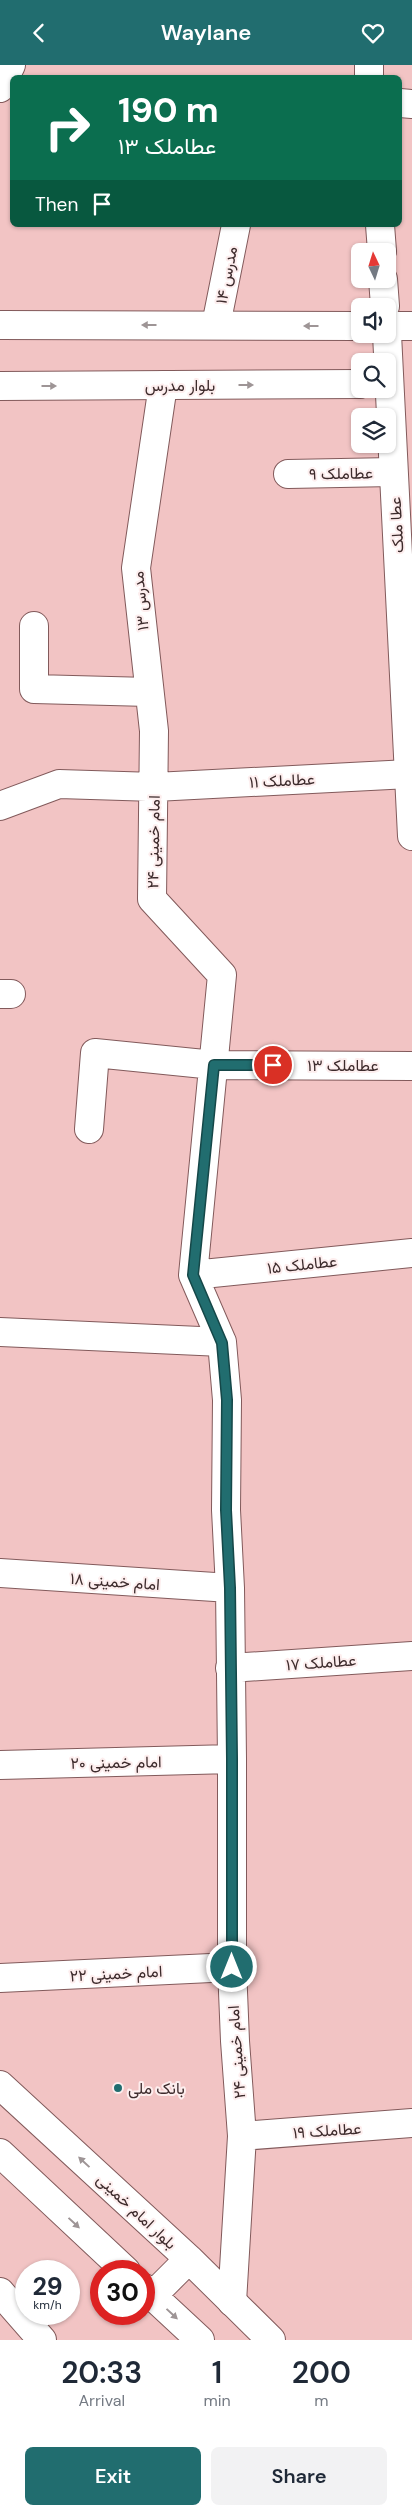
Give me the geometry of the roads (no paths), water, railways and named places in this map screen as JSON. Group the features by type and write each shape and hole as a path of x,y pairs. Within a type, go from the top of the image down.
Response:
{"street":[{"path":"0,88 11,65"},
{"name":"مدرس ۱۴","path":"216,325 236,227"},
{"path":"380,227 381,243"},
{"path":"0,325 351,326"},
{"path":"396,326 412,326"},
{"name":"بلوار مدرس","path":"0,386 351,384"},
{"name":"مدرس ۱۳","path":"155,787 154,731 136,568 163,385"},
{"name":"عطا ملک","path":"396,398 394,472 412,836"},
{"name":"عطاملک ۹","path":"288,474 394,472"},
{"path":"34,626 34,689 150,692"},
{"name":"عطاملک ۱۱","path":"0,806 59,783 155,787 409,774"},
{"name":"امام خمینی ۲۴","path":"155,787 152,899 222,975 193,1275 222,1343 227,1400 226,1510 230,1588 232,1967 242,2136 232,2302"},
{"name":"عطاملک ۱۳","path":"89,1129 95,1053 214,1065 412,1066"},
{"name":"عطاملک ۱۵","path":"193,1275 412,1253"},
{"path":"0,1331 222,1343"},
{"name":"امام خمینی ۱۸","path":"0,1573 230,1588"},
{"name":"عطاملک ۱۷","path":"230,1668 412,1656"},
{"name":"امام خمینی ۲۰","path":"0,1765 232,1759"},
{"name":"امام خمینی ۲۲","path":"0,1978 232,1967"},
{"name":"بلوار امام خمینی","path":"0,2085 189,2259 271,2340"},
{"name":"عطاملک ۱۹","path":"242,2136 412,2123"},
{"path":"0,2153 114,2260"},
{"path":"155,2286 189,2259"},
{"path":"0,2292 42,2340"},
{"path":"155,2298 200,2340"}],"place":[{"name":"بانک ملی","path":"118,2088"}]}
